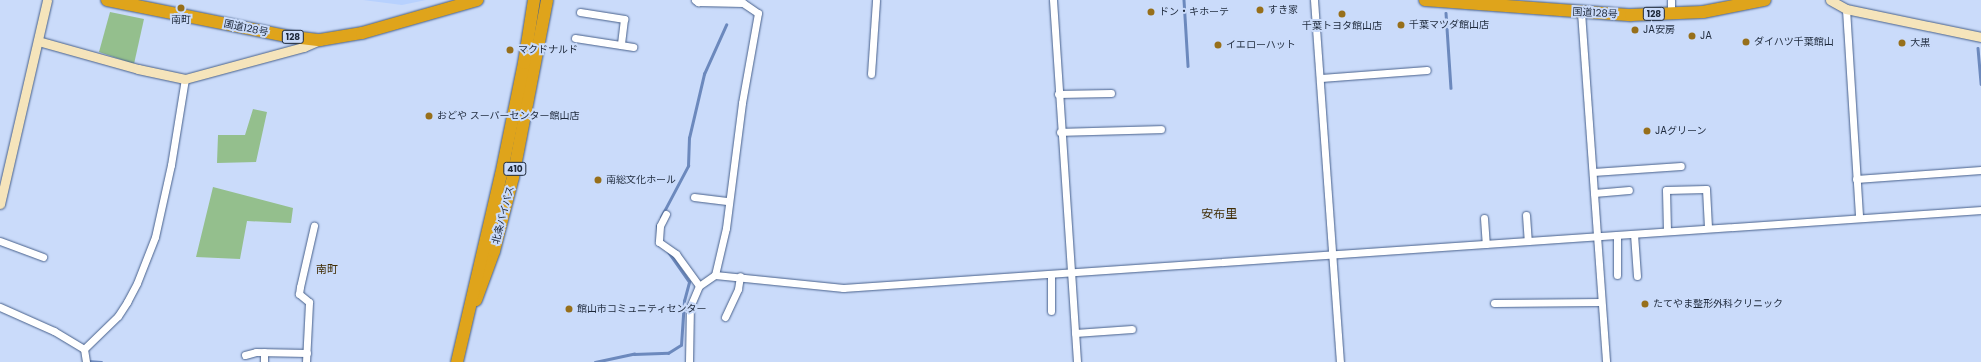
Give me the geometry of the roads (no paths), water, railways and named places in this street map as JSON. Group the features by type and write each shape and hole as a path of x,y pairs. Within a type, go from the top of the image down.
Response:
{"highway":[{"name":"国道128号","path":"107,0 285,36 320,40 362,33 477,0"},
{"name":"北条バイパス","path":"457,362 513,118 534,0"},
{"name":"北条バイパス","path":"463,333 502,224 536,66 548,0"},
{"name":"国道128号","path":"1425,0 1581,12 1671,14 1709,11 1765,0"}],"street":[{"path":"0,204 47,0"},
{"path":"689,362 690,307 700,286 714,275 730,201 742,103 758,13 743,3 698,2 695,0"},
{"path":"871,74 876,0"},
{"path":"1053,0 1060,132 1077,362"},
{"path":"1314,0 1340,362"},
{"path":"1671,0 1671,14"},
{"path":"1830,0 1846,9 1981,37"},
{"path":"1846,9 1859,218"},
{"path":"580,12 624,19 621,45"},
{"path":"1581,12 1594,193 1595,236 1606,362"},
{"path":"575,38 633,47"},
{"path":"38,41 138,69 186,79 304,47 320,40"},
{"path":"1320,78 1427,70"},
{"path":"0,307 85,356 118,316 137,282 154,237 171,166 186,79"},
{"path":"1058,94 1111,93"},
{"path":"1060,132 1161,129"},
{"path":"1592,172 1681,166"},
{"path":"1856,179 1981,170"},
{"path":"1668,231 1666,190 1706,189 1708,228"},
{"path":"1594,193 1629,190"},
{"path":"694,197 730,201"},
{"path":"714,275 740,276 843,288 1981,210"},
{"path":"666,214 660,230 659,242 676,254 700,286"},
{"path":"1526,215 1528,241"},
{"path":"1484,218 1486,244"},
{"path":"306,362 309,302 300,294 300,287 314,226"},
{"path":"1634,234 1637,276"},
{"path":"1617,235 1617,275"},
{"path":"0,241 43,257"},
{"path":"1051,274 1051,311"},
{"path":"725,317 738,289 740,276"},
{"path":"1494,303 1601,302"},
{"path":"1075,333 1132,329"},
{"path":"245,355 264,352 307,353"},
{"path":"264,352 264,362"}],"waterway":[{"path":"1184,0 1188,66"},
{"path":"1446,13 1451,88"},
{"path":"661,217 688,166 689,138 704,74 726,25"},
{"path":"1978,48 1981,84"},
{"path":"657,226 657,240"},
{"path":"595,362 634,354 668,353 681,345 684,301 689,282 668,252"},
{"path":"88,361 101,362"}],"place":[{"name":"南町","path":"181,8"},
{"name":"すき家","path":"1260,10"},
{"name":"ドン・キホーテ","path":"1151,12"},
{"name":"千葉トヨタ館山店","path":"1342,14"},
{"name":"千葉マツダ館山店","path":"1401,25"},
{"name":"JA安房","path":"1635,30"},
{"name":"JA","path":"1692,36"},
{"name":"ダイハツ千葉館山","path":"1746,42"},
{"name":"大黒","path":"1902,43"},
{"name":"イエローハット","path":"1218,45"},
{"name":"マクドナルド","path":"510,50"},
{"name":"おどや スーパーセンター館山店","path":"429,116"},
{"name":"JAグリーン","path":"1647,131"},
{"name":"南総文化ホール","path":"598,180"},
{"name":"たてやま整形外科クリニック","path":"1645,304"},
{"name":"館山市コミュニティセンター","path":"569,309"}],"district":[{"name":"安布里","path":"1219,214"},
{"name":"南町","path":"327,269"}]}
